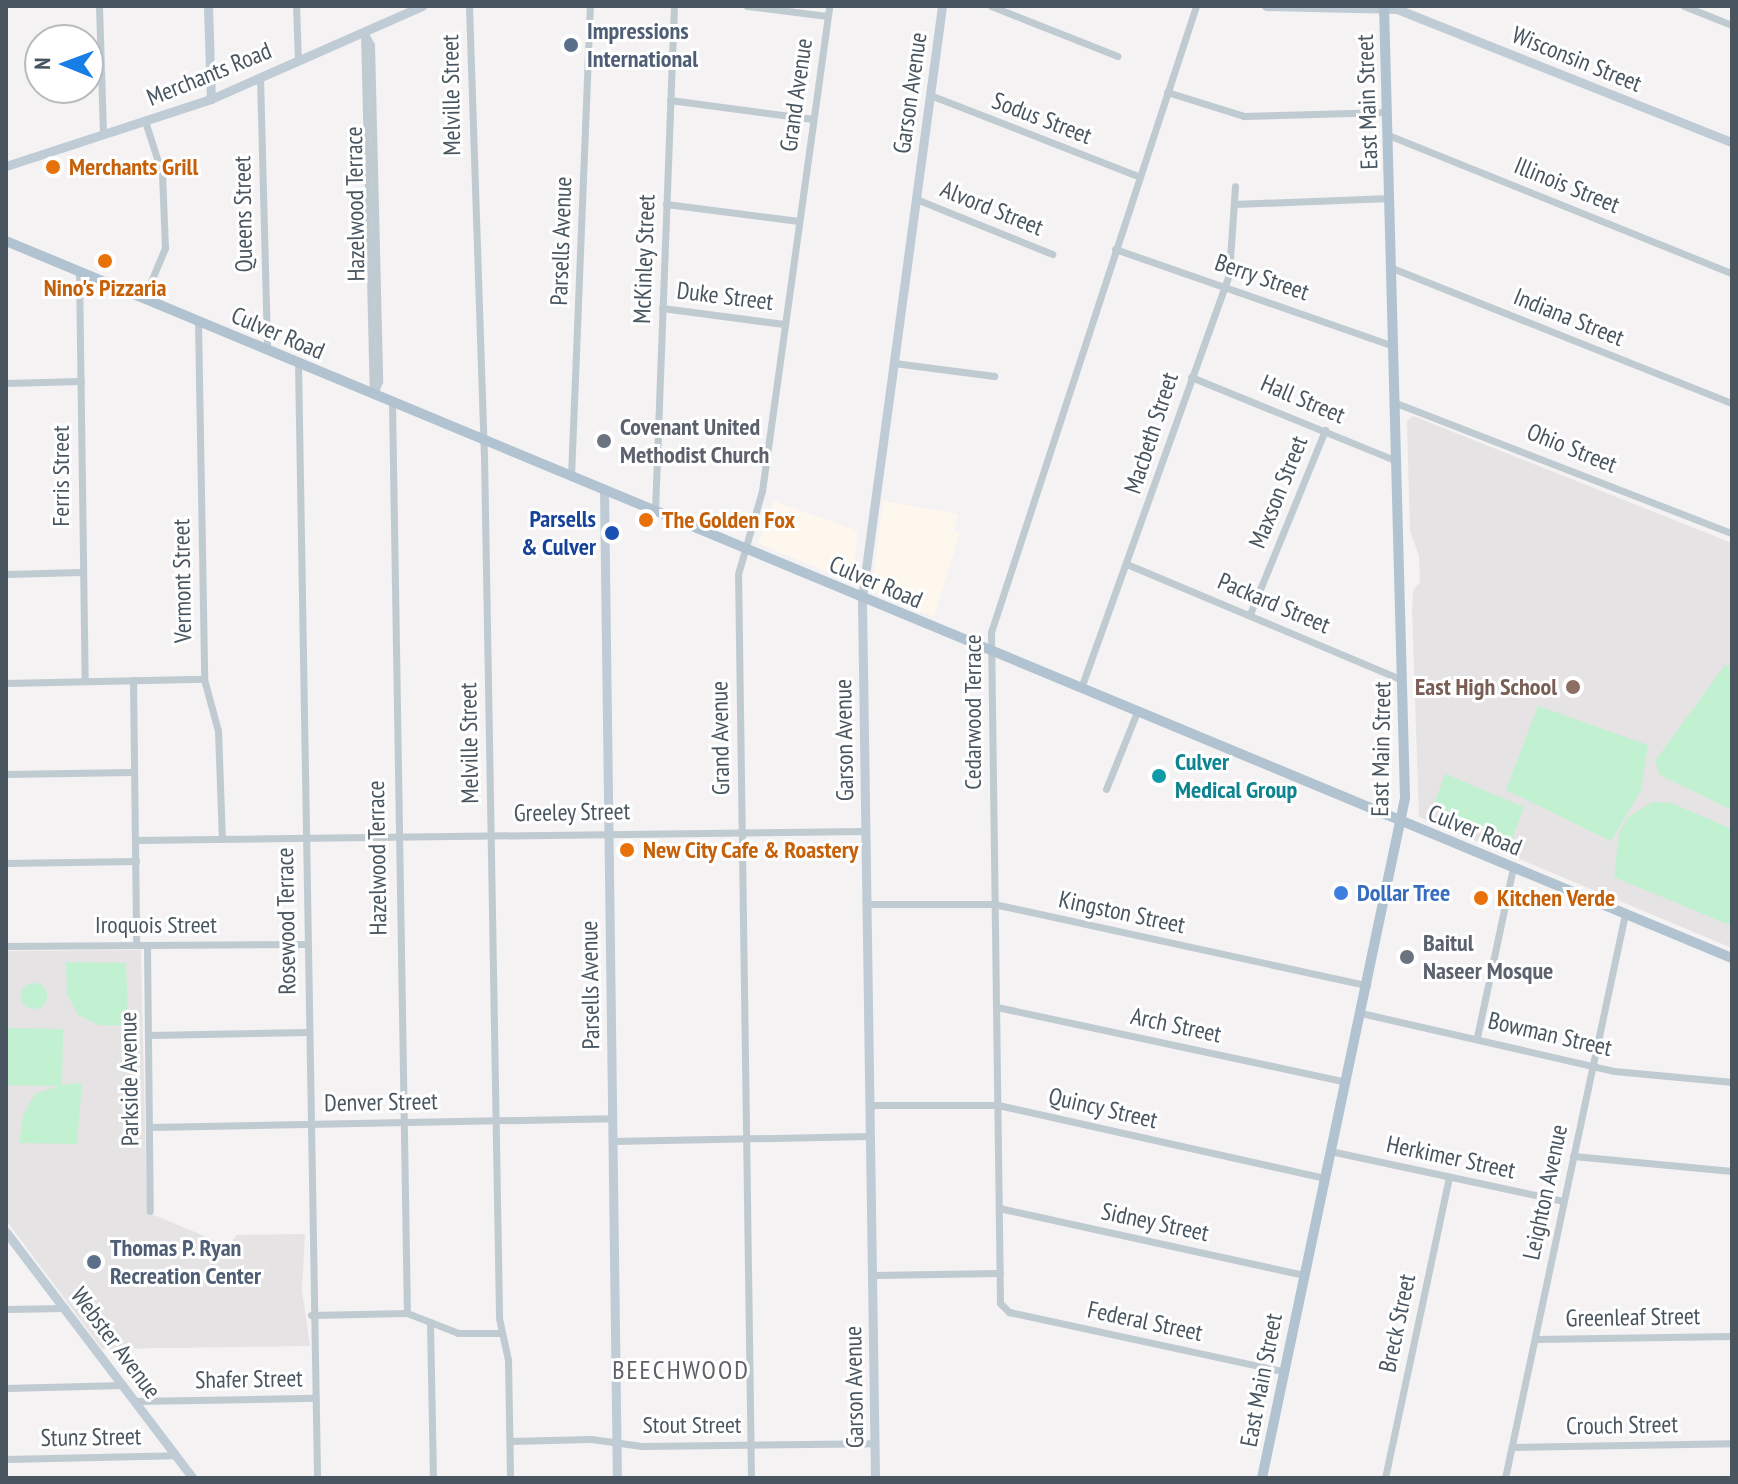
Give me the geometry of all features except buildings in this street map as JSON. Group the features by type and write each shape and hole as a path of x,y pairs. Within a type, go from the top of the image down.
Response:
{"main road":[{"name":"East Main Street","path":"1262,1478 1402,822 1399,462 1384,7"},
{"name":"Culver Road","path":"6,241 1732,958"}],"street":[{"path":"99,6 103,135"},
{"path":"208,6 211,99"},
{"path":"296,6 298,60"},
{"name":"Merchants Road","path":"6,166 211,99 411,8 422,6"},
{"name":"Melville Street","path":"469,6 483,440 495,1120 501,1333 508,1360 510,1478"},
{"name":"Parsells Avenue","path":"571,477 590,6"},
{"name":"McKinley Street","path":"655,513 674,6"},
{"path":"747,6 827,16"},
{"name":"Grand Avenue","path":"751,1478 742,830 742,548 762,491 829,6"},
{"name":"Garson Avenue","path":"875,1478 862,598 942,6"},
{"path":"991,6 1117,56"},
{"name":"Cedarwood Terrace","path":"1001,1306 990,651 993,624 1196,6"},
{"name":"Wisconsin Street","path":"1266,6 1276,10 1384,7 1732,142"},
{"path":"1684,6 1732,25"},
{"name":"Hazelwood Terrace","path":"364,32 371,45 379,381 374,395"},
{"name":"Queens Street","path":"260,77 267,350"},
{"path":"1167,92 1244,116 1387,112"},
{"name":"Sodus Street","path":"930,95 1140,177"},
{"path":"670,100 813,119"},
{"path":"144,298 165,248 162,174 145,121"},
{"name":"Illinois Street","path":"1388,135 1732,273"},
{"name":"Macbeth Street","path":"1081,688 1129,565 1230,269 1235,186"},
{"path":"1234,204 1390,198"},
{"name":"Alvord Street","path":"916,199 1052,254"},
{"path":"666,204 799,221"},
{"name":"Berry Street","path":"1115,249 1223,283 1394,346"},
{"name":"Indiana Street","path":"1392,268 1732,403"},
{"name":"Ferris Street","path":"79,272 85,681"},
{"name":"Duke Street","path":"662,308 784,324"},
{"name":"Vermont Street","path":"198,321 204,679 218,731 222,839"},
{"name":"Rosewood Terrace","path":"298,363 311,1315 317,1478"},
{"path":"894,363 994,376"},
{"name":"Hall Street","path":"1191,377 1399,462"},
{"path":"6,383 81,381"},
{"name":"Hazelwood Terrace","path":"392,403 396,837 407,1313"},
{"name":"Ohio Street","path":"1396,403 1732,533"},
{"name":"Maxson Street","path":"1250,614 1325,430"},
{"name":"Parsells Avenue","path":"604,491 617,1478"},
{"name":"Packard Street","path":"1129,565 1402,680"},
{"path":"6,574 82,572"},
{"path":"6,683 204,679"},
{"path":"133,680 136,944"},
{"path":"1106,789 1137,712"},
{"path":"6,774 133,772"},
{"name":"Greeley Street","path":"136,840 608,831 865,831"},
{"path":"6,863 136,861"},
{"path":"1477,1037 1513,868"},
{"name":"Kingston Street","path":"866,904 994,904 1367,985"},
{"name":"Leighton Avenue","path":"1505,1478 1625,914"},
{"name":"Iroquois Street","path":"6,946 307,944"},
{"name":"Parkside Avenue","path":"147,946 150,1211"},
{"name":"Arch Street","path":"997,1007 1346,1082"},
{"name":"Bowman Street","path":"1361,1013 1592,1065 1732,1082"},
{"path":"149,1035 308,1032"},
{"name":"Quincy Street","path":"870,1105 998,1105 1324,1178"},
{"name":"Denver Street","path":"150,1127 612,1118"},
{"path":"613,1141 870,1136"},
{"name":"Herkimer Street","path":"1330,1151 1563,1201"},
{"path":"1573,1156 1732,1171"},
{"name":"Breck Street","path":"1385,1478 1449,1177"},
{"name":"Sidney Street","path":"999,1208 1303,1275"},
{"name":"Webster Avenue","path":"6,1232 193,1478"},
{"path":"872,1275 1000,1273"},
{"name":"Federal Street","path":"1001,1306 1283,1371"},
{"path":"6,1309 65,1308"},
{"path":"311,1315 407,1313 458,1333 501,1333"},
{"path":"430,1322 433,1478"},
{"name":"Greenleaf Street","path":"1535,1339 1732,1336"},
{"path":"6,1388 123,1385"},
{"name":"Shafer Street","path":"135,1401 315,1398"},
{"name":"Stout Street","path":"510,1441 751,1445 875,1443"},
{"name":"Crouch Street","path":"1512,1447 1732,1443"},
{"name":"Stunz Street","path":"6,1459 176,1455"}],"shaded area":[{"name":"East High School","path":"1413,416 1732,543 1732,948 1419,817 1412,610 1413,591 1420,582 1419,556 1410,531 1407,421"},
{"path":"774,501 858,531 852,582 758,543"},
{"path":"883,501 958,514 954,531 960,533 934,617 872,590"},
{"path":"141,950 147,1212 228,1246 237,1235 305,1234 302,1290 310,1346 102,1349 6,1220 6,951"}],"green space":[{"path":"1725,665 1732,666 1732,810 1660,775 1655,761"},
{"path":"1538,706 1648,745 1641,790 1611,841 1506,790"},
{"path":"1445,774 1524,807 1511,842 1433,807"},
{"path":"1653,802 1671,803 1732,829 1732,926 1614,877 1619,833 1628,817"},
{"path":"66,962 126,963 128,1026 99,1025 78,1015 67,994"},
{"path":"34,983 43,987 47,996 43,1005 34,1009 25,1005 21,996 25,987"},
{"path":"6,1028 63,1029 62,1085 82,1083 77,1144 19,1143 23,1115 35,1094 59,1086 6,1085"}],"place":[{"name":"Impressions International","path":"571,45"},
{"name":"Merchants Grill","path":"53,167"},
{"name":"Nino's Pizzaria","path":"105,261"},
{"name":"Covenant United Methodist Church","path":"604,441"},
{"name":"The Golden Fox","path":"646,520"},
{"name":"Parsells & Culver","path":"612,533"},
{"name":"East High School","path":"1573,687"},
{"name":"Culver Medical Group","path":"1159,776"},
{"name":"New City Cafe & Roastery","path":"627,850"},
{"name":"Dollar Tree","path":"1341,893"},
{"name":"Kitchen Verde","path":"1481,898"},
{"name":"Baitul Naseer Mosque","path":"1407,957"},
{"name":"Thomas P. Ryan Recreation Center","path":"94,1262"}],"district":[{"name":"BEECHWOOD","path":"681,1370"}]}
